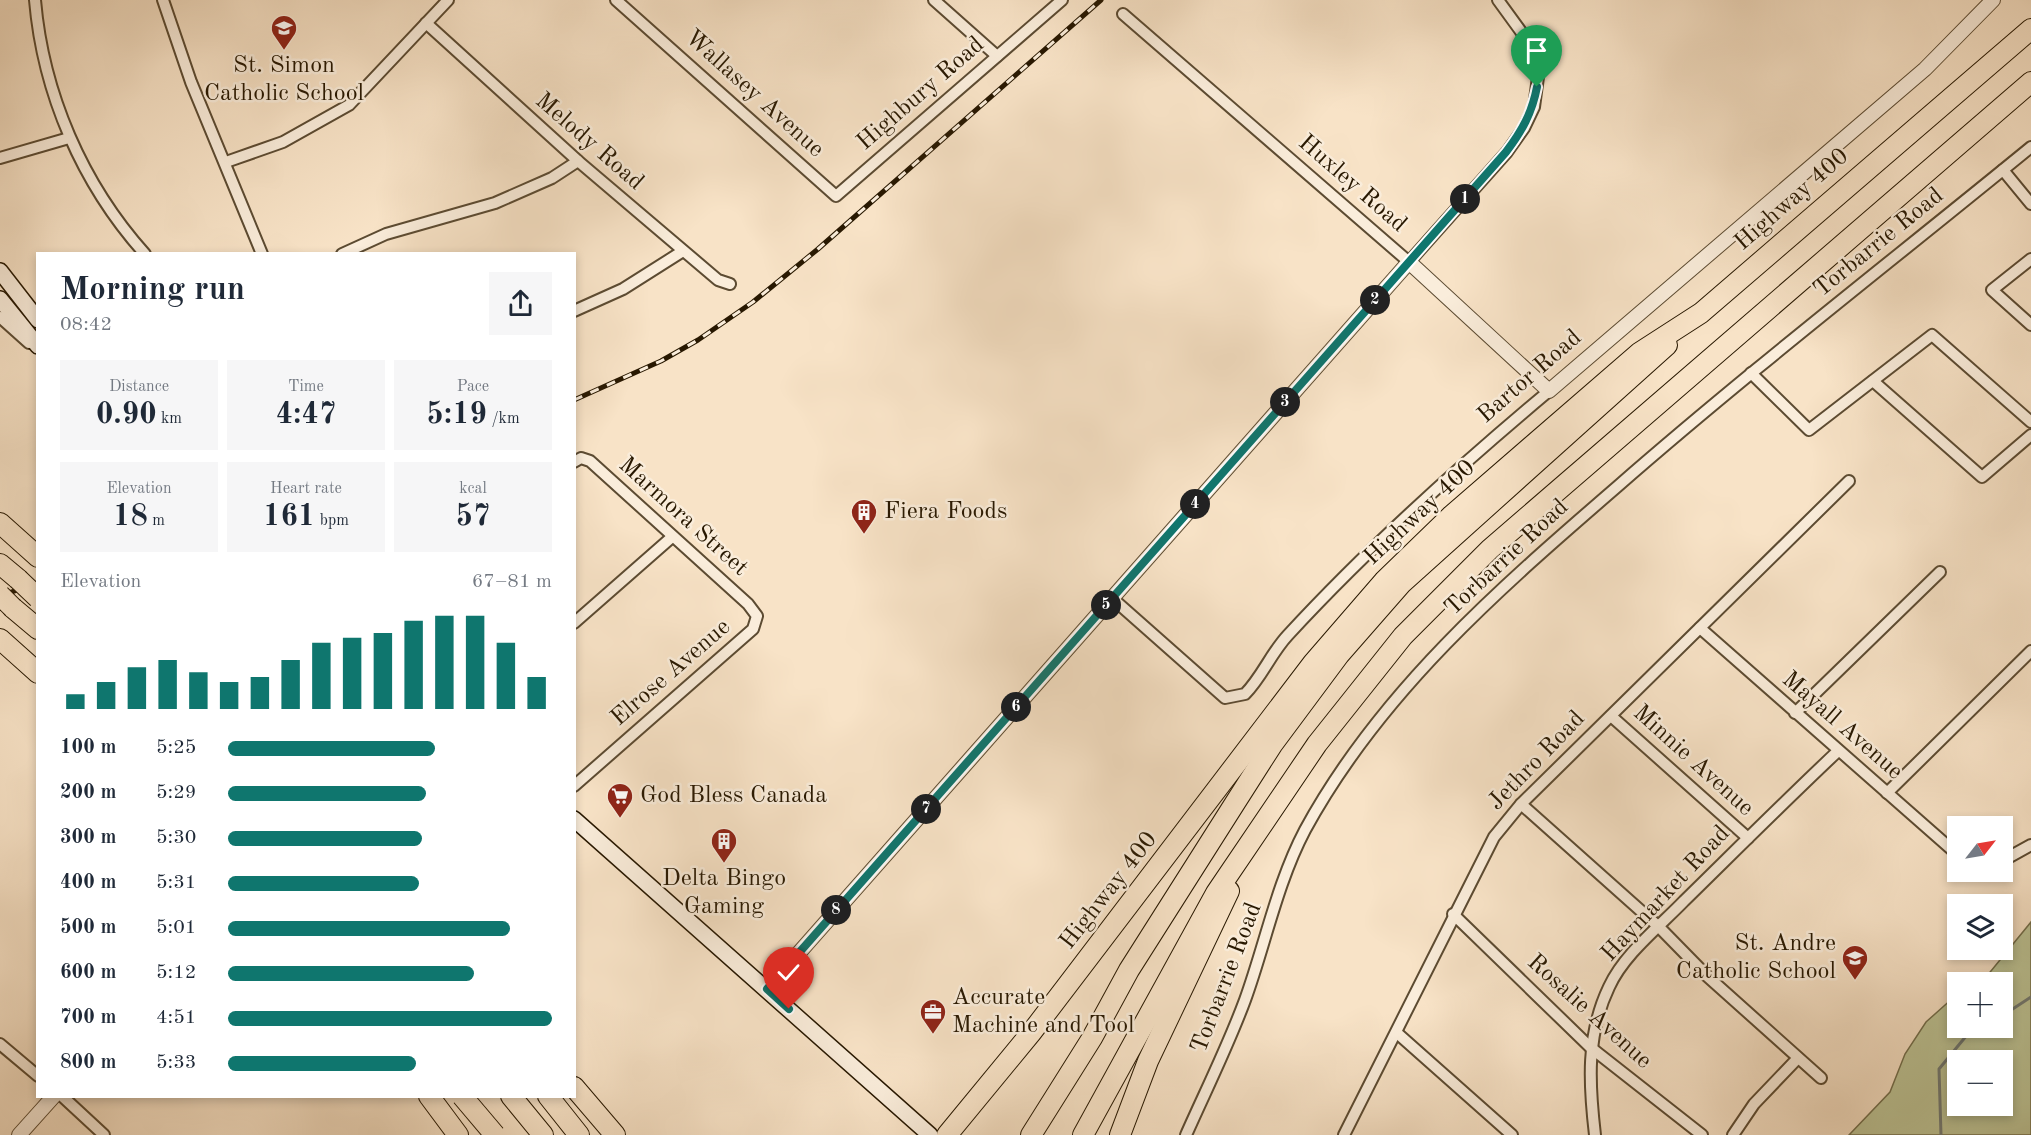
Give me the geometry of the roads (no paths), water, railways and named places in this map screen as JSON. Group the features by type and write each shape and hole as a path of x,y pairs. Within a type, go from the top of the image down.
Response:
{"highway":[{"name":"Highway 400","path":"947,1135 1121,917 1312,663 1384,581 1452,515 1639,353 1701,312 2031,29"},
{"path":"1083,1135 1182,951 1216,893 1317,744 1363,683 1403,636 1499,541 2031,82"},
{"path":"1019,1135 1084,1031 1129,970 1272,746 1339,656 1388,599 1460,528 1649,363 1701,312"},
{"path":"0,523 36,555"},
{"path":"0,564 36,596"},
{"path":"7,602 36,627"},
{"path":"0,639 36,671"},
{"path":"1120,1135 1148,1061 1253,839"},
{"path":"1031,1135 1092,1038 1129,970"},
{"path":"576,1089 614,1133"},
{"path":"430,1098 458,1135"},
{"path":"464,1098 495,1135"},
{"path":"477,1098 490,1135"},
{"path":"513,1098 543,1135"},
{"path":"550,1098 579,1135"}],"main road":[{"path":"0,271 36,317"},
{"path":"0,299 36,344"},
{"path":"576,821 930,1135"}],"street":[{"path":"35,0 45,67 69,138 112,212 143,252"},
{"path":"163,0 191,82 226,162 261,252"},
{"path":"226,162 283,142 337,114 361,95 448,0"},
{"name":"Wallasey Avenue","path":"616,0 836,196"},
{"path":"934,0 997,56"},
{"name":"Highbury Road","path":"836,196 1062,0"},
{"path":"767,989 1506,152 1524,128 1534,107 1538,77 1530,44 1498,0"},
{"name":"Bartor Road","path":"1112,598 1225,698 1245,694 1283,640 1425,497 1924,70 1993,0"},
{"name":"Huxley Road","path":"1123,14 1408,262 1549,391"},
{"name":"Melody Road","path":"426,23 578,161 718,280 730,285"},
{"path":"0,158 69,138"},
{"name":"Torbarrie Road","path":"1186,1135 1244,1004 1291,861 1305,830 1370,729 1431,658 1524,567 1750,373 2031,147"},
{"path":"346,252 386,234 495,203 552,178 578,161"},
{"path":"2003,170 2031,204"},
{"path":"576,310 623,289 683,251"},
{"path":"2031,259 1992,290 2031,325"},
{"path":"3,321 36,346"},
{"path":"1750,373 1809,430 1932,335 2031,422"},
{"path":"1873,381 1982,477 2031,435"},
{"name":"Marmora Street","path":"578,460 590,461 754,610"},
{"name":"Jethro Road","path":"1344,1135 1397,1033 1453,914 1494,837 1521,804 1849,481"},
{"path":"576,621 672,537"},
{"path":"1796,713 1940,572"},
{"name":"Elrose Avenue","path":"576,784 753,629 757,622 754,610"},
{"name":"Mayall Avenue","path":"1700,628 1947,845"},
{"path":"1887,793 2031,651"},
{"name":"Minnie Avenue","path":"1611,716 1748,838"},
{"name":"Haymarket Road","path":"1595,1135 1589,1082 1590,1047 1609,987 1622,966 1748,838 1838,751"},
{"path":"1521,804 1659,927 1707,976 1797,1059 1821,1078"},
{"path":"2013,855 2031,845"},
{"name":"Rosalie Avenue","path":"1453,914 1590,1047 1702,1135"},
{"path":"1397,1033 1512,1135"},
{"path":"0,1044 36,1074"},
{"path":"1733,1135 1754,1104 1797,1059"},
{"path":"19,1135 52,1098"},
{"path":"64,1098 104,1135"}],"waterway":[{"path":"2013,1009 2031,997"},
{"path":"1941,1135 1939,1069 1965,1038"}],"railway":[{"path":"576,399 661,361 698,340 753,302 818,249 1101,0"},
{"path":"0,596 36,584"}],"place":[{"name":"St. Simon Catholic School","path":"284,51"},
{"name":"Fiera Foods","path":"864,535"},
{"name":"God Bless Canada","path":"620,819"},
{"name":"Delta Bingo Gaming","path":"724,864"},
{"name":"St. Andre Catholic School","path":"1855,981"},
{"name":"Accurate Machine and Tool","path":"933,1035"}]}
